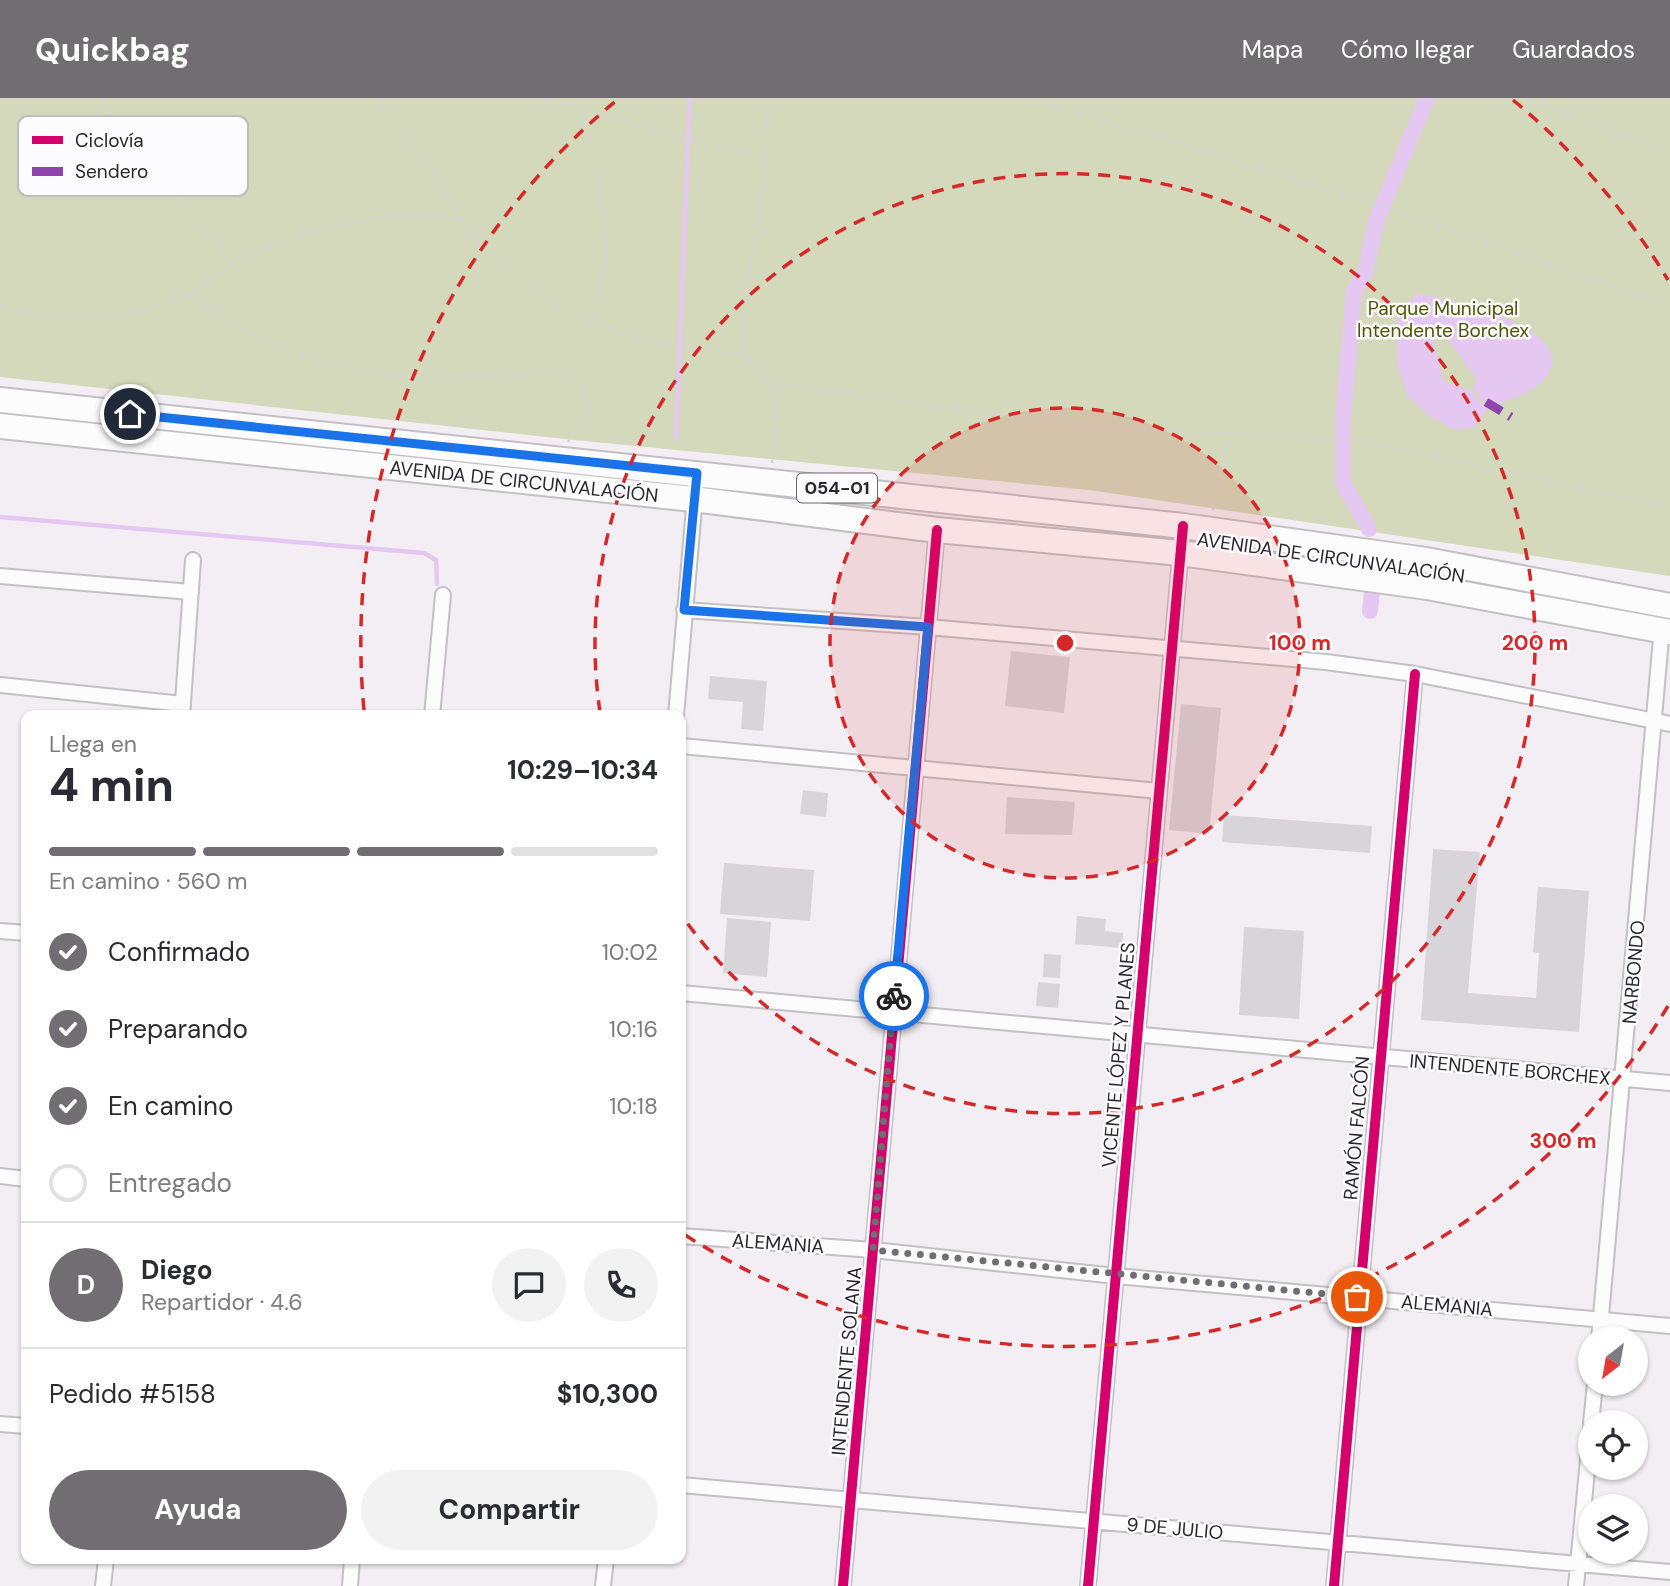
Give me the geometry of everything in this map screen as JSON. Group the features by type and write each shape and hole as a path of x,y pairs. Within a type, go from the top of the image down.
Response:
{"highway":[{"name":"AVENIDA DE CIRCUNVALACIÓN","path":"0,400 1183,526 1426,560 1669,605"},
{"name":"AVENIDA DE CIRCUNVALACIÓN","path":"0,426 692,499 937,530 1180,553 1427,587 1666,632"}],"street":[{"path":"676,710 692,499 697,473"},
{"name":"VICENTE LÓPEZ Y PLANES","path":"1088,1586 1183,526"},
{"name":"INTENDENTE SOLANA","path":"843,1586 937,530"},
{"path":"0,685 182,710 193,560"},
{"path":"0,576 191,592"},
{"path":"433,710 443,595"},
{"name":"NARBONDO","path":"1600,1326 1623,1079 1663,723 1669,605"},
{"path":"684,610 928,627 1326,662 1415,674 1663,723"},
{"name":"RAMÓN FALCÓN","path":"1334,1586 1357,1297 1415,674"},
{"path":"686,746 1159,791"},
{"path":"0,931 21,933"},
{"name":"INTENDENTE BORCHEX","path":"686,993 1138,1037 1670,1083"},
{"path":"0,1176 21,1178"},
{"name":"ALEMANIA","path":"686,1236 873,1250 1116,1276 1670,1326"},
{"path":"0,1424 21,1426"},
{"name":"9 DE JULIO","path":"686,1485 1670,1572"},
{"path":"103,1586 105,1564"},
{"path":"350,1586 352,1564"},
{"path":"603,1586 605,1564"},
{"path":"1576,1586 1578,1564"}],"path":[{"path":"98,98 113,116"},
{"path":"374,98 435,177 464,223 490,256 524,286 593,323 638,339 743,354"},
{"path":"544,98 675,136 700,139 766,155"},
{"path":"576,98 592,142 598,169 607,250 593,323"},
{"path":"769,98 766,155 742,323 743,354 754,371 775,383 1092,427 1357,440 1670,507"},
{"path":"1031,98 1391,208 1670,306"},
{"path":"1527,98 1670,153"},
{"path":"180,196 208,238 231,265"},
{"path":"0,305 34,315 115,319 186,296 231,265 279,241 355,221 432,216 454,217 464,223"},
{"path":"186,296 270,342 334,363 416,380 560,372 582,386 588,410 577,432 553,457"},
{"path":"772,465 776,415 775,383"},
{"path":"1212,516 1228,433"}],"green space":[{"name":"Parque Municipal Intendente Borchex","path":"0,98 1670,98 1670,576 1089,490 574,440 0,377"}],"shaded area":[{"path":"1416,294 1477,308 1526,328 1543,342 1552,356 1549,373 1530,390 1489,408 1472,388 1477,380 1440,328 1432,334 1443,381 1470,390 1487,409 1475,427 1456,430 1429,416 1408,396 1397,365 1397,314"}],"building":[{"path":"1011,651 1070,657 1064,713 1005,706"},
{"path":"710,676 767,681 763,731 741,729 743,702 708,699"},
{"path":"1181,704 1221,708 1209,834 1169,830"},
{"path":"803,790 828,793 826,817 800,814"},
{"path":"1007,797 1075,802 1072,835 1005,834"},
{"path":"1224,815 1372,826 1370,853 1222,842"},
{"path":"1433,849 1480,852 1468,993 1536,998 1539,953 1533,952 1538,887 1589,891 1579,1032 1421,1020"},
{"path":"724,863 814,870 810,921 720,914"},
{"path":"1077,916 1106,919 1105,931 1123,933 1122,948 1075,944"},
{"path":"727,918 771,922 767,977 723,973"},
{"path":"1244,927 1304,931 1299,1019 1239,1015"},
{"path":"1044,954 1061,955 1060,978 1043,977"},
{"path":"1038,982 1060,984 1058,1008 1036,1006"}],"waterway":[{"path":"676,438 690,98"},
{"path":"1369,529 1343,483 1343,420 1354,292 1365,272 1377,219 1427,98"},
{"path":"0,517 424,553 436,560 437,584"},
{"path":"1370,611 1372,591"}],"marked path":[{"path":"1486,402 1511,417"}],"cycle path":[{"path":"1088,1586 1183,526"},
{"path":"843,1586 937,530"},
{"path":"1334,1586 1415,674"}],"way so far":[{"path":"894,996 873,1250 1116,1276 1357,1297"}],"route":[{"path":"130,414 697,473 692,499 684,610 928,627 894,996"}]}
